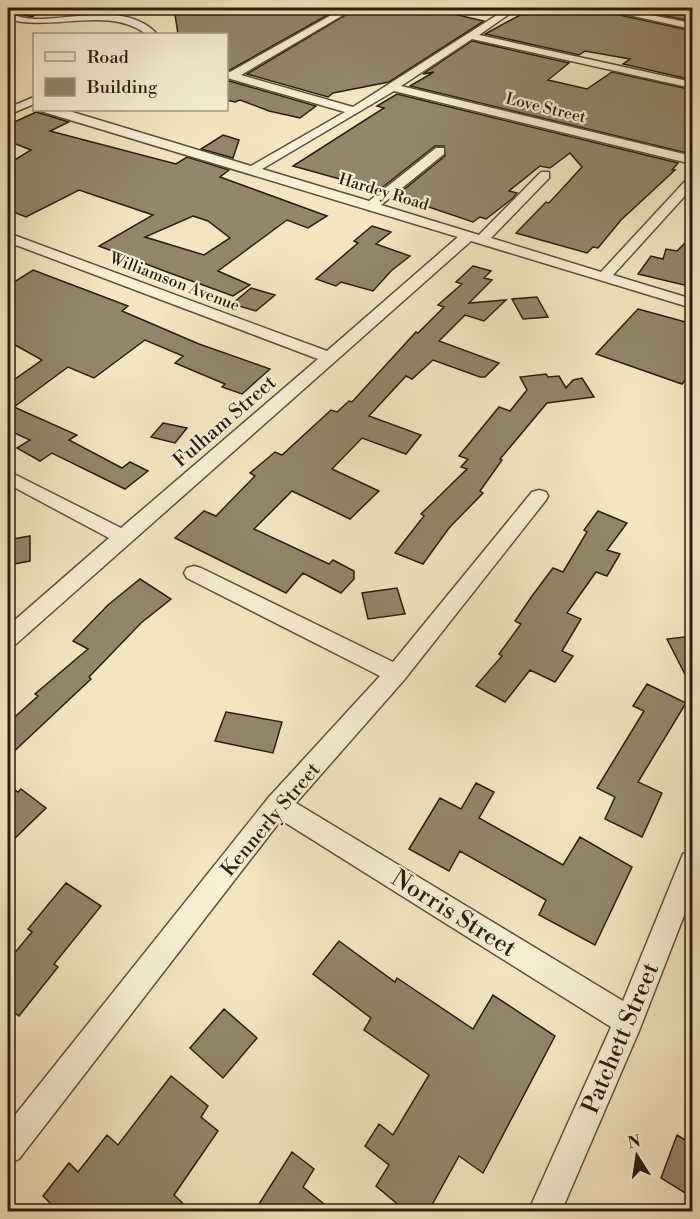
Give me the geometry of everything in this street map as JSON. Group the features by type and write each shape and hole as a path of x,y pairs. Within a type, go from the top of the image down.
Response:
{"street":[{"path":"229,75 348,8"},
{"path":"252,170 354,111 514,8"},
{"path":"602,8 693,26"},
{"path":"8,16 33,22 104,19 121,21 146,27 151,33"},
{"path":"470,36 693,86"},
{"path":"229,75 354,111"},
{"name":"Love Street","path":"392,87 693,160"},
{"name":"Hardey Road","path":"62,111 693,304"},
{"path":"371,206 440,151"},
{"name":"Fulham Street","path":"8,639 123,537 475,238 545,175"},
{"path":"604,277 693,181"},
{"name":"Williamson Avenue","path":"8,237 331,358"},
{"path":"8,477 123,537"},
{"name":"Kennerly Street","path":"8,1148 278,805 396,674 539,496"},
{"path":"194,573 396,674"},
{"name":"Norris Street","path":"278,805 629,1021"},
{"name":"Patchett Street","path":"544,1212 629,1021 693,863"}],"building":[{"path":"8,8 44,8 32,17 8,11"},
{"path":"174,8 340,8 230,70 228,70 228,33 178,33"},
{"path":"357,8 427,8 484,21 389,82 333,93 328,97 247,74"},
{"path":"533,8 595,8 693,31 693,80 623,64 630,59 585,51 579,55 485,34"},
{"path":"623,8 693,8 693,21 692,21"},
{"path":"472,41 569,63 548,80 587,89 612,72 693,90 693,147 687,153 410,86 434,72 423,74"},
{"path":"228,81 316,106 300,118 269,111 240,100 235,102 228,100"},
{"path":"397,94 678,163 672,170 675,170 621,220 598,248 593,247 587,253 516,233 546,202 549,203 582,167 570,153 550,168 540,166 509,191 517,193 513,198 486,219 480,217 473,222 396,196 445,156 444,146 435,146 379,190 293,166 384,108 377,106"},
{"path":"36,112 69,122 50,131 176,164 187,157 229,170 220,177 327,216 308,228 287,220 218,271 250,285 233,296 99,246 153,215 79,190 26,217 8,210 8,164 31,150 8,141 8,125","holes":["193,216 208,221 230,238 204,255 145,237"]},
{"path":"223,135 239,140 233,158 201,149"},
{"path":"372,226 391,232 376,244 410,256 391,271 373,291 341,282 336,286 316,279 358,243 354,241"},
{"path":"693,235 693,276 684,285 638,274 651,256 663,259 666,249 677,251"},
{"path":"473,266 491,271 484,278 492,280 469,303 506,300 484,321 465,315 439,341 499,363 485,377 480,377 433,360 412,379 406,376 369,416 421,435 406,454 362,438 332,469 379,491 350,519 292,491 254,529 329,564 333,560 354,571 354,579 341,593 303,573 286,593 175,538 204,511 216,516 255,476 250,473 275,452 282,455 331,410 337,412 349,401 352,402 416,332 418,333 444,307 438,305 462,284 456,282"},
{"path":"33,270 128,306 122,311 199,344 270,369 242,394 222,387 225,384 175,363 183,356 145,340 94,378 68,367 14,407 77,435 69,440 122,468 130,462 148,471 125,489 52,453 40,461 17,448 30,440 8,430 8,384 42,360 8,341 8,286"},
{"path":"251,288 275,295 256,311 232,304"},
{"path":"537,297 548,317 523,319 512,299"},
{"path":"638,309 693,324 693,371 682,384 596,354"},
{"path":"546,374 548,377 559,376 566,388 573,380 582,378 594,397 547,403 500,459 502,460 480,491 483,493 449,528 423,564 395,553 424,516 421,514 467,469 461,467 468,459 459,456 499,407 510,411 527,390 520,377"},
{"path":"163,423 187,428 175,443 151,437"},
{"path":"598,511 627,523 607,550 620,554 607,576 596,572 567,613 581,619 562,651 573,656 555,682 530,670 505,702 476,686 502,656 499,654 521,624 515,621 553,568 563,572 587,532 584,530"},
{"path":"30,536 30,561 8,565 8,540"},
{"path":"140,579 171,599 141,623 89,677 91,679 8,757 8,723 38,696 35,694 88,649 73,641 108,605"},
{"path":"397,588 405,614 368,619 362,593"},
{"path":"693,636 693,690 667,639"},
{"path":"647,684 686,703 638,782 662,793 642,837 605,819 615,797 597,788 644,711 633,706"},
{"path":"226,712 282,722 273,753 215,741"},
{"path":"476,783 494,792 479,818 563,865 580,837 632,867 595,945 539,915 546,900 460,851 449,871 409,849 440,798 461,809"},
{"path":"8,785 18,792 21,789 46,808 8,845"},
{"path":"66,883 101,906 54,964 58,967 19,1016 8,1008 8,961 32,932 28,929"},
{"path":"339,941 395,982 397,978 473,1029 493,995 555,1036 483,1173 459,1156 428,1212 407,1212 376,1186 389,1165 365,1146 379,1124 393,1135 429,1075 364,1030 371,1018 313,974"},
{"path":"224,1009 257,1038 223,1078 190,1048"},
{"path":"171,1076 208,1106 201,1117 218,1131 174,1195 192,1212 59,1212 43,1196 69,1163 78,1172 107,1135 118,1145"},
{"path":"677,1135 693,1145 693,1198 661,1178"},
{"path":"292,1152 314,1169 303,1187 334,1212 254,1212"}]}
